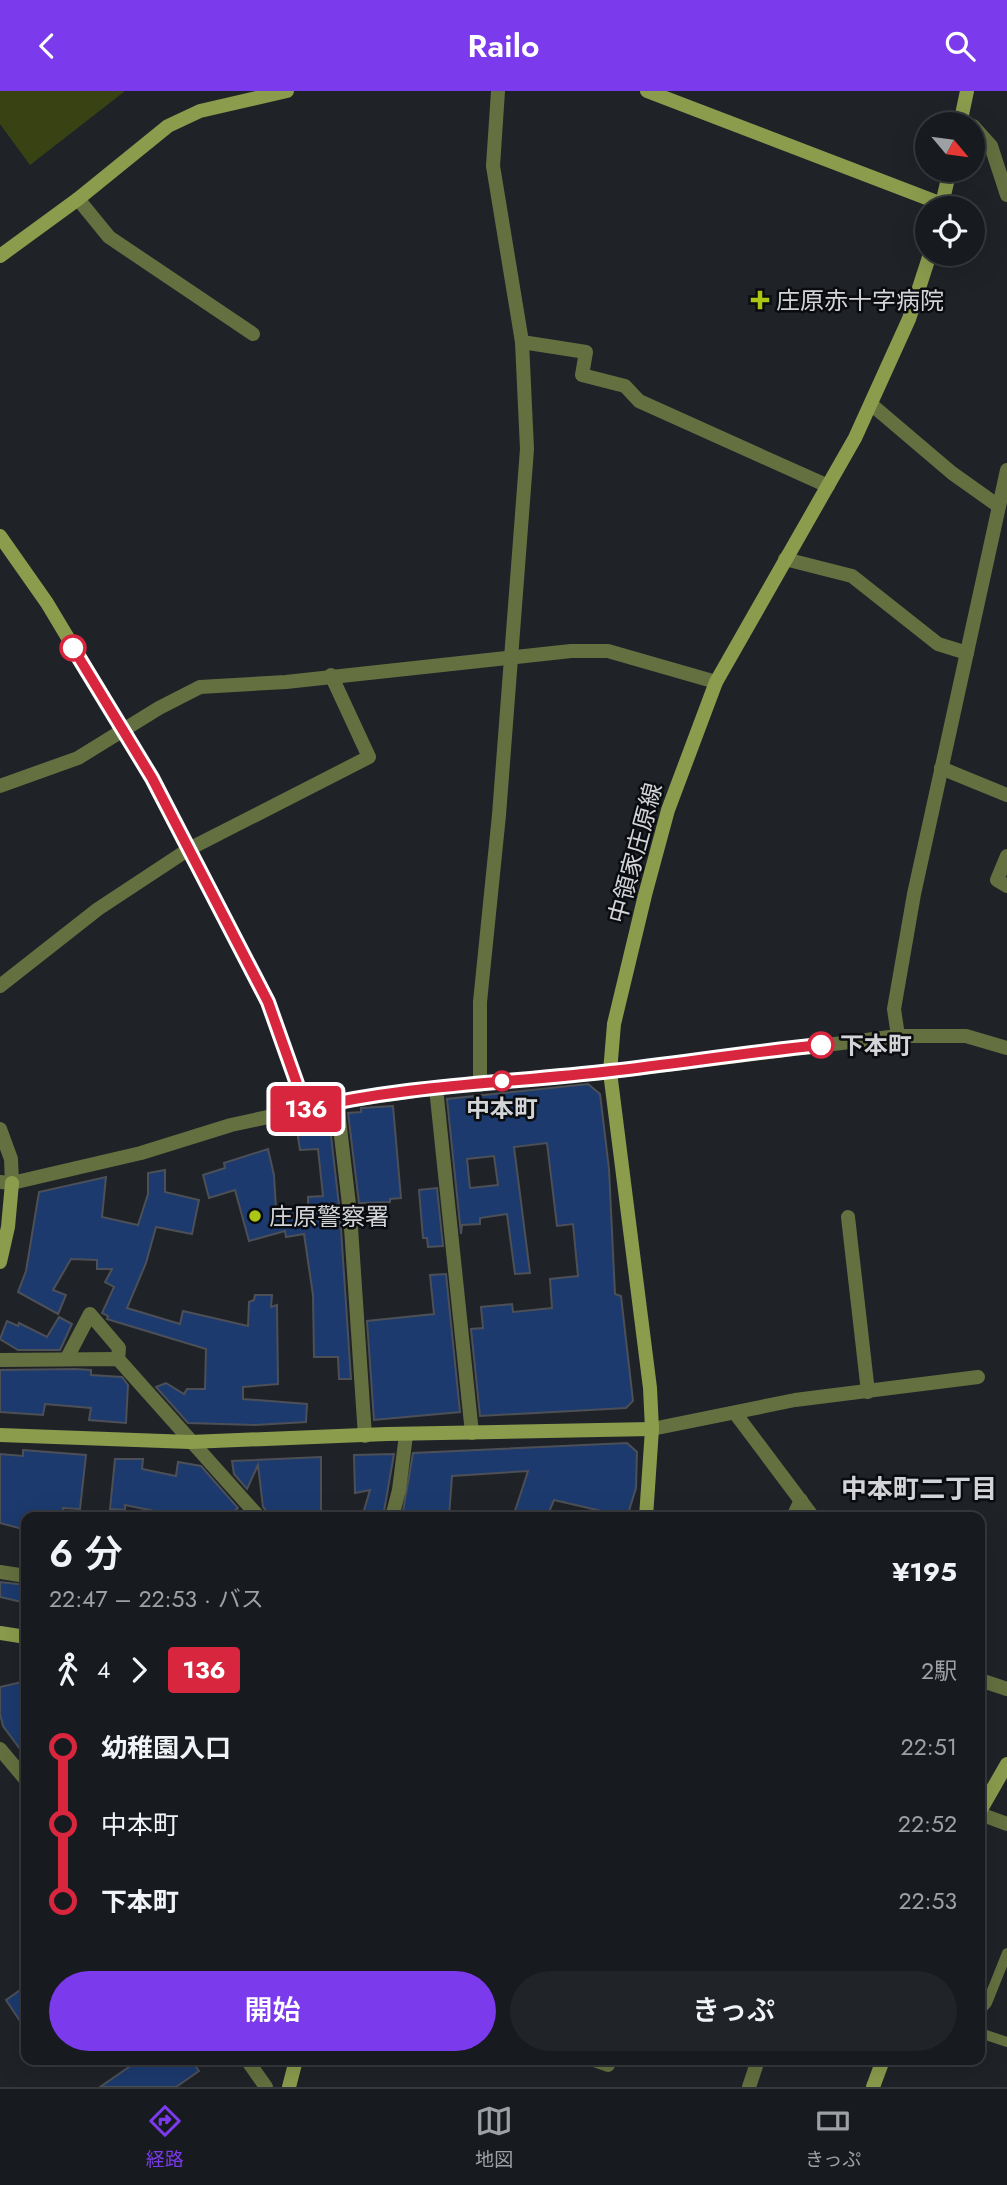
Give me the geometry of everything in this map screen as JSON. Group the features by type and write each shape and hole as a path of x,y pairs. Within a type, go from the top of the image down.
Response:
{"street":[{"path":"0,256 78,199 168,127 200,111 245,95 287,91"},
{"path":"480,1085 480,1002 499,815 527,449 522,342 493,166 498,91"},
{"path":"647,91 916,196"},
{"path":"967,91 967,112"},
{"path":"985,141 990,146 1007,195"},
{"path":"78,199 109,237 253,334"},
{"name":"中領家庄原線","path":"646,1512 652,1429 638,1280 610,1072 614,1024 645,895 672,799 716,682 872,405 909,319 926,266"},
{"path":"522,342 586,352 582,375 625,386 639,401 828,486"},
{"path":"872,405 951,473 997,505"},
{"path":"898,1036 894,1009 941,768 997,505 1007,470"},
{"path":"0,536 47,603 152,778 268,1002 306,1109"},
{"path":"785,559 852,576 939,644 967,653"},
{"path":"0,786 78,758 121,730 200,687 510,657 608,651 716,682"},
{"path":"0,986 98,909 189,849 369,757 331,675"},
{"path":"941,768 1007,795"},
{"path":"1007,856 997,880 1007,886"},
{"path":"6,1183 141,1153 231,1125 337,1102 436,1088 610,1072 898,1036 966,1036 1007,1048"},
{"path":"436,1088 472,1433"},
{"path":"337,1102 350,1213 365,1436"},
{"path":"0,1129 11,1159 6,1183 8,1227 0,1262"},
{"path":"848,1217 867,1392"},
{"path":"67,1358 90,1314 119,1348 118,1359 253,1512"},
{"path":"0,1360 118,1359"},
{"path":"0,1435 190,1442 652,1429 795,1401 978,1377"},
{"path":"735,1413 809,1512"},
{"path":"393,1512 406,1435"},
{"path":"795,1512 801,1500"},
{"path":"0,1572 21,1575"},
{"path":"0,1633 21,1636"},
{"path":"985,1682 1007,1689"},
{"path":"0,1749 21,1774"},
{"path":"985,1804 1007,1764"},
{"path":"985,1815 1007,1824"},
{"path":"251,2065 266,2087"},
{"path":"289,2087 295,2065"},
{"path":"749,2087 756,2065"},
{"path":"873,2087 881,2065"}],"lane":[{"path":"985,2005 1007,1953"},
{"path":"985,2035 1007,2042"}],"green space":[{"path":"0,91 125,91 30,165 0,124"}],"building":[{"path":"588,1084 600,1094 609,1169 615,1294 621,1296 633,1401 626,1408 480,1416 471,1329 483,1328 481,1307 512,1304 513,1312 552,1308 550,1279 578,1276 573,1224 557,1226 547,1143 514,1147 530,1273 515,1274 507,1214 480,1218 480,1224 462,1225 461,1234 447,1099","holes":["494,1156 498,1185 470,1188 467,1159"]},
{"path":"393,1106 401,1198 390,1199 390,1202 359,1203 348,1113 361,1112 361,1108"},
{"path":"329,1118 340,1214 351,1379 339,1379 338,1357 314,1357 313,1295 304,1234 286,1237 285,1231 249,1241 235,1190 209,1198 203,1175 225,1168 224,1163 268,1149 274,1175 276,1209 308,1206 308,1197 323,1196 318,1149 300,1150 296,1124"},
{"path":"165,1170 165,1192 199,1200 192,1234 156,1227 146,1263 127,1308 180,1324 183,1311 248,1326 249,1302 254,1300 255,1295 272,1295 271,1307 277,1305 278,1384 243,1387 243,1399 307,1404 306,1422 255,1425 188,1423 156,1387 166,1383 184,1394 187,1389 205,1389 206,1349 107,1319 108,1316 102,1313 114,1287 105,1282 112,1269 97,1269 97,1260 71,1259 53,1290 66,1295 58,1314 18,1292 26,1271 39,1192 106,1177 102,1217 138,1225 148,1194 148,1173"},
{"path":"437,1188 443,1246 428,1247 427,1238 423,1238 419,1190"},
{"path":"446,1274 460,1412 374,1420 367,1321 434,1314 430,1275"},
{"path":"59,1317 72,1324 60,1350 18,1350 0,1339 7,1321 18,1326 19,1323 47,1337"},
{"path":"0,1370 91,1370 91,1375 122,1377 128,1385 126,1423 89,1420 91,1408 45,1404 43,1415 0,1412"},
{"path":"627,1443 637,1452 636,1488 629,1512 606,1512 554,1500 549,1512 515,1512 528,1471 452,1476 449,1512 403,1512 413,1453"},
{"path":"23,1450 86,1455 80,1509 63,1508 63,1512 21,1512 21,1529 0,1523 0,1454 23,1456"},
{"path":"394,1454 384,1512 363,1512 370,1490 355,1493 354,1455"},
{"path":"321,1457 321,1512 268,1512 263,1507 258,1465 247,1489 234,1474 232,1461"},
{"path":"115,1459 143,1459 142,1469 176,1476 178,1462 201,1466 238,1508 233,1512 159,1512 125,1505 125,1510 110,1509"},
{"path":"0,1582 21,1584 21,1602 0,1597"},
{"path":"21,1682 21,1750 3,1726 0,1687"},
{"path":"21,1990 21,2022 6,2000"},
{"path":"132,2065 195,2065 199,2071 176,2087 100,2087"}],"bus line":[{"name":"136","path":"73,648 152,778 268,1002 306,1109 436,1088 610,1072 662,1063 821,1045"}],"place":[{"name":"庄原赤十字病院","path":"760,300"},
{"name":"下本町","path":"821,1045"},
{"name":"中本町","path":"502,1081"},
{"name":"庄原警察署","path":"255,1216"}],"district":[{"name":"中本町二丁目","path":"919,1489"}]}
